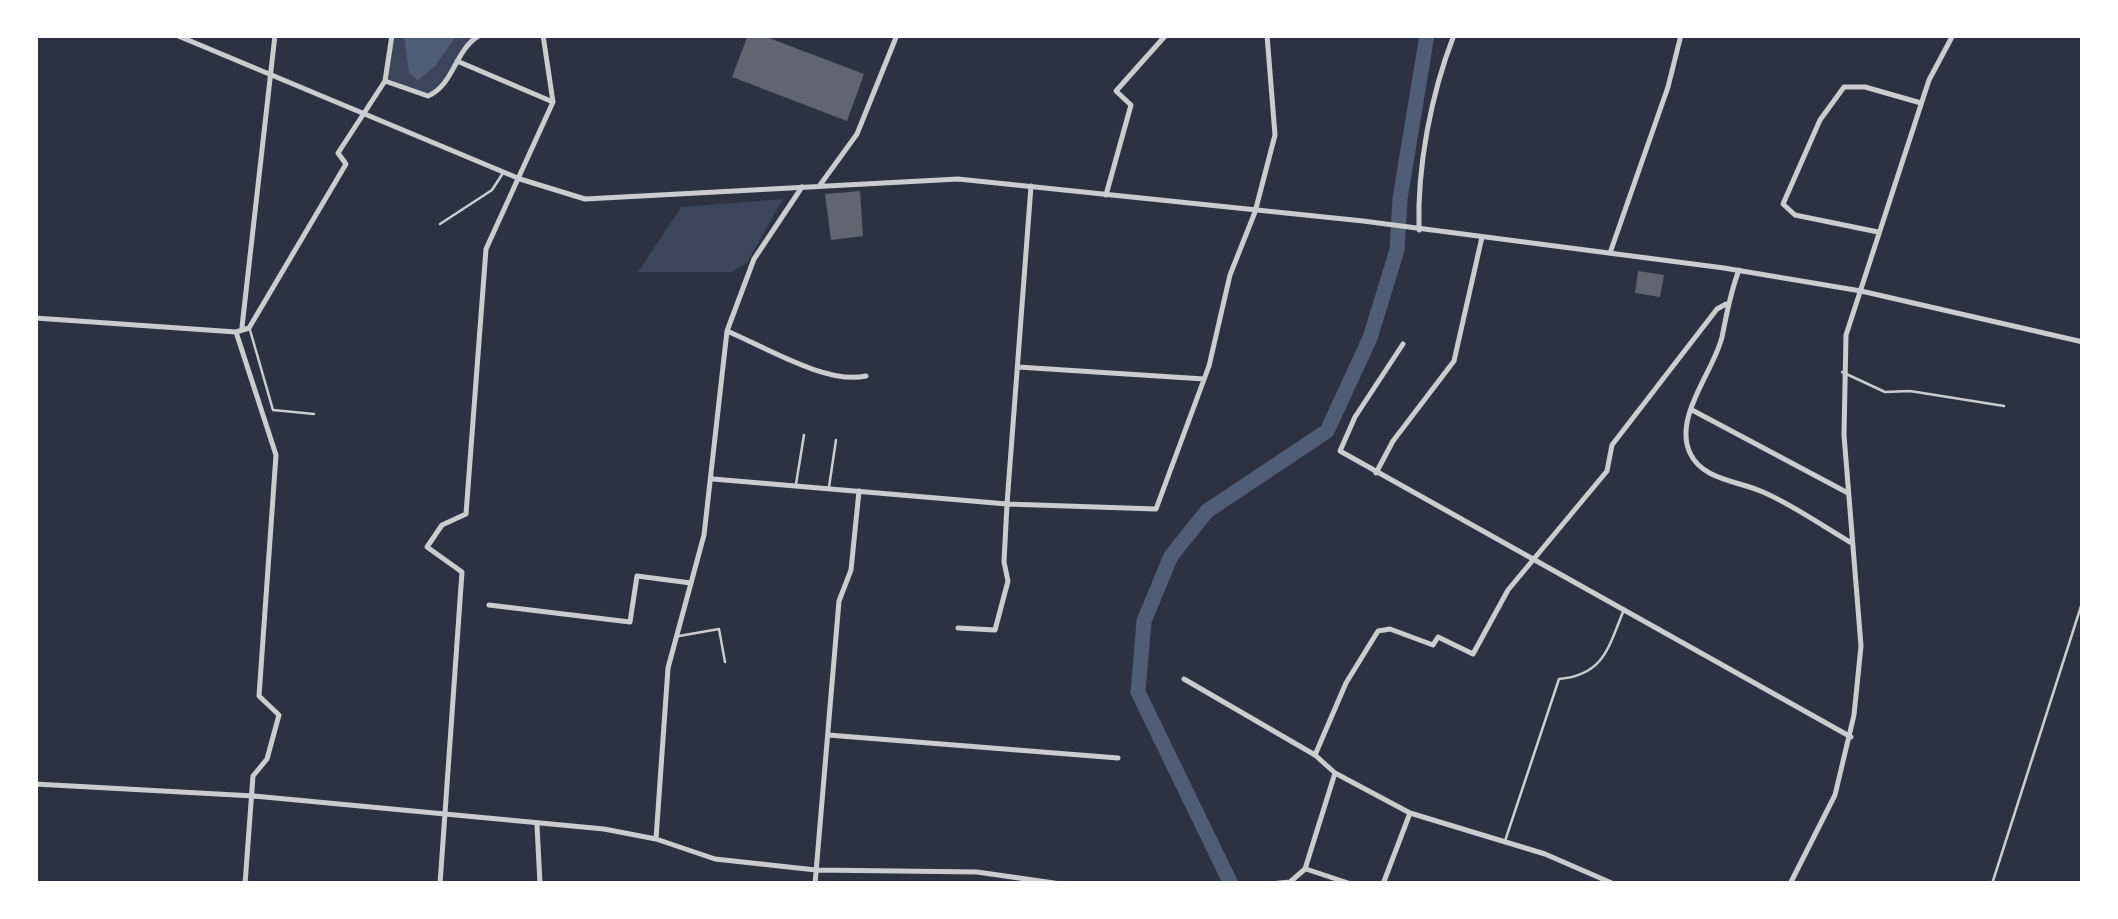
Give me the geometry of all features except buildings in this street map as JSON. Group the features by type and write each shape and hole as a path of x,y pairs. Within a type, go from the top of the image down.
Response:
{"street":[{"path":"176,35 520,179 585,199 958,179 1376,224 1740,270 1861,291 2083,342"},
{"path":"246,884 254,796 252,776 267,758 279,715 259,696 276,455 243,329 274,35"},
{"path":"243,329 346,164 338,153 367,115 385,81 392,35"},
{"path":"385,81 428,96 443,89 457,61 480,35"},
{"path":"440,884 462,572 427,547 442,525 466,514 486,250 553,102 543,35"},
{"path":"820,185 857,134 897,35"},
{"path":"1106,195 1131,106 1116,91 1166,35"},
{"path":"713,478 1007,504 1156,509 1204,379 1230,275 1255,212 1275,135 1267,35"},
{"path":"1419,230 1418,200 1440,70 1454,35"},
{"path":"1610,253 1668,87 1680,35"},
{"path":"1790,884 1835,795 1851,737 1861,646 1850,542 1842,372 1846,336 1921,103 1953,35"},
{"path":"457,61 553,102"},
{"path":"1878,232 1795,216 1783,204 1820,120 1844,88 1864,88 1921,103"},
{"path":"958,628 995,630 1008,581 1004,562 1007,504 1031,186"},
{"path":"656,838 668,668 713,478 728,331 754,258 802,188"},
{"path":"1376,473 1393,441 1454,361 1482,237"},
{"path":"1740,270 1726,304 1721,340 1692,410 1685,438 1690,456 1702,468 1762,492 1850,542"},
{"path":"1314,755 1346,683 1378,631 1390,629 1433,645 1438,638 1472,654 1508,590 1606,471 1612,445 1717,309 1726,304"},
{"path":"35,318 243,329"},
{"path":"728,331 824,375 850,380 866,376"},
{"path":"1403,344 1354,417 1340,450 1851,737"},
{"path":"1018,367 1204,379"},
{"path":"1692,410 1848,493"},
{"path":"816,884 840,601 851,570 859,491"},
{"path":"489,605 630,622 638,576 691,583"},
{"path":"1184,680 1410,813 1588,870 1614,884"},
{"path":"828,735 1118,758"},
{"path":"1270,884 1290,882 1306,869 1335,772"},
{"path":"35,784 254,796 656,838 715,859 816,870 978,872 1061,884"},
{"path":"1383,884 1410,813"},
{"path":"536,825 540,884"},
{"path":"1306,869 1351,884"}],"lane":[{"path":"440,224 492,190 504,172"},
{"path":"243,329 273,410 314,414"},
{"path":"1842,372 1884,392 1910,390 2004,406"},
{"path":"796,485 804,434"},
{"path":"829,488 836,440"},
{"path":"1992,884 2083,600"},
{"path":"1505,842 1559,679 1583,677 1605,656 1623,611"},
{"path":"677,636 719,629 725,662"}],"shaded area":[{"path":"393,35 478,35 435,92 424,98 384,82"},
{"path":"404,35 457,35 435,66 418,80 409,73"},
{"path":"783,199 747,263 732,272 638,272 681,207"}],"waterway":[{"path":"1231,884 1138,692 1144,621 1171,556 1207,511 1327,431 1370,338 1397,250 1400,199 1427,35"}]}
